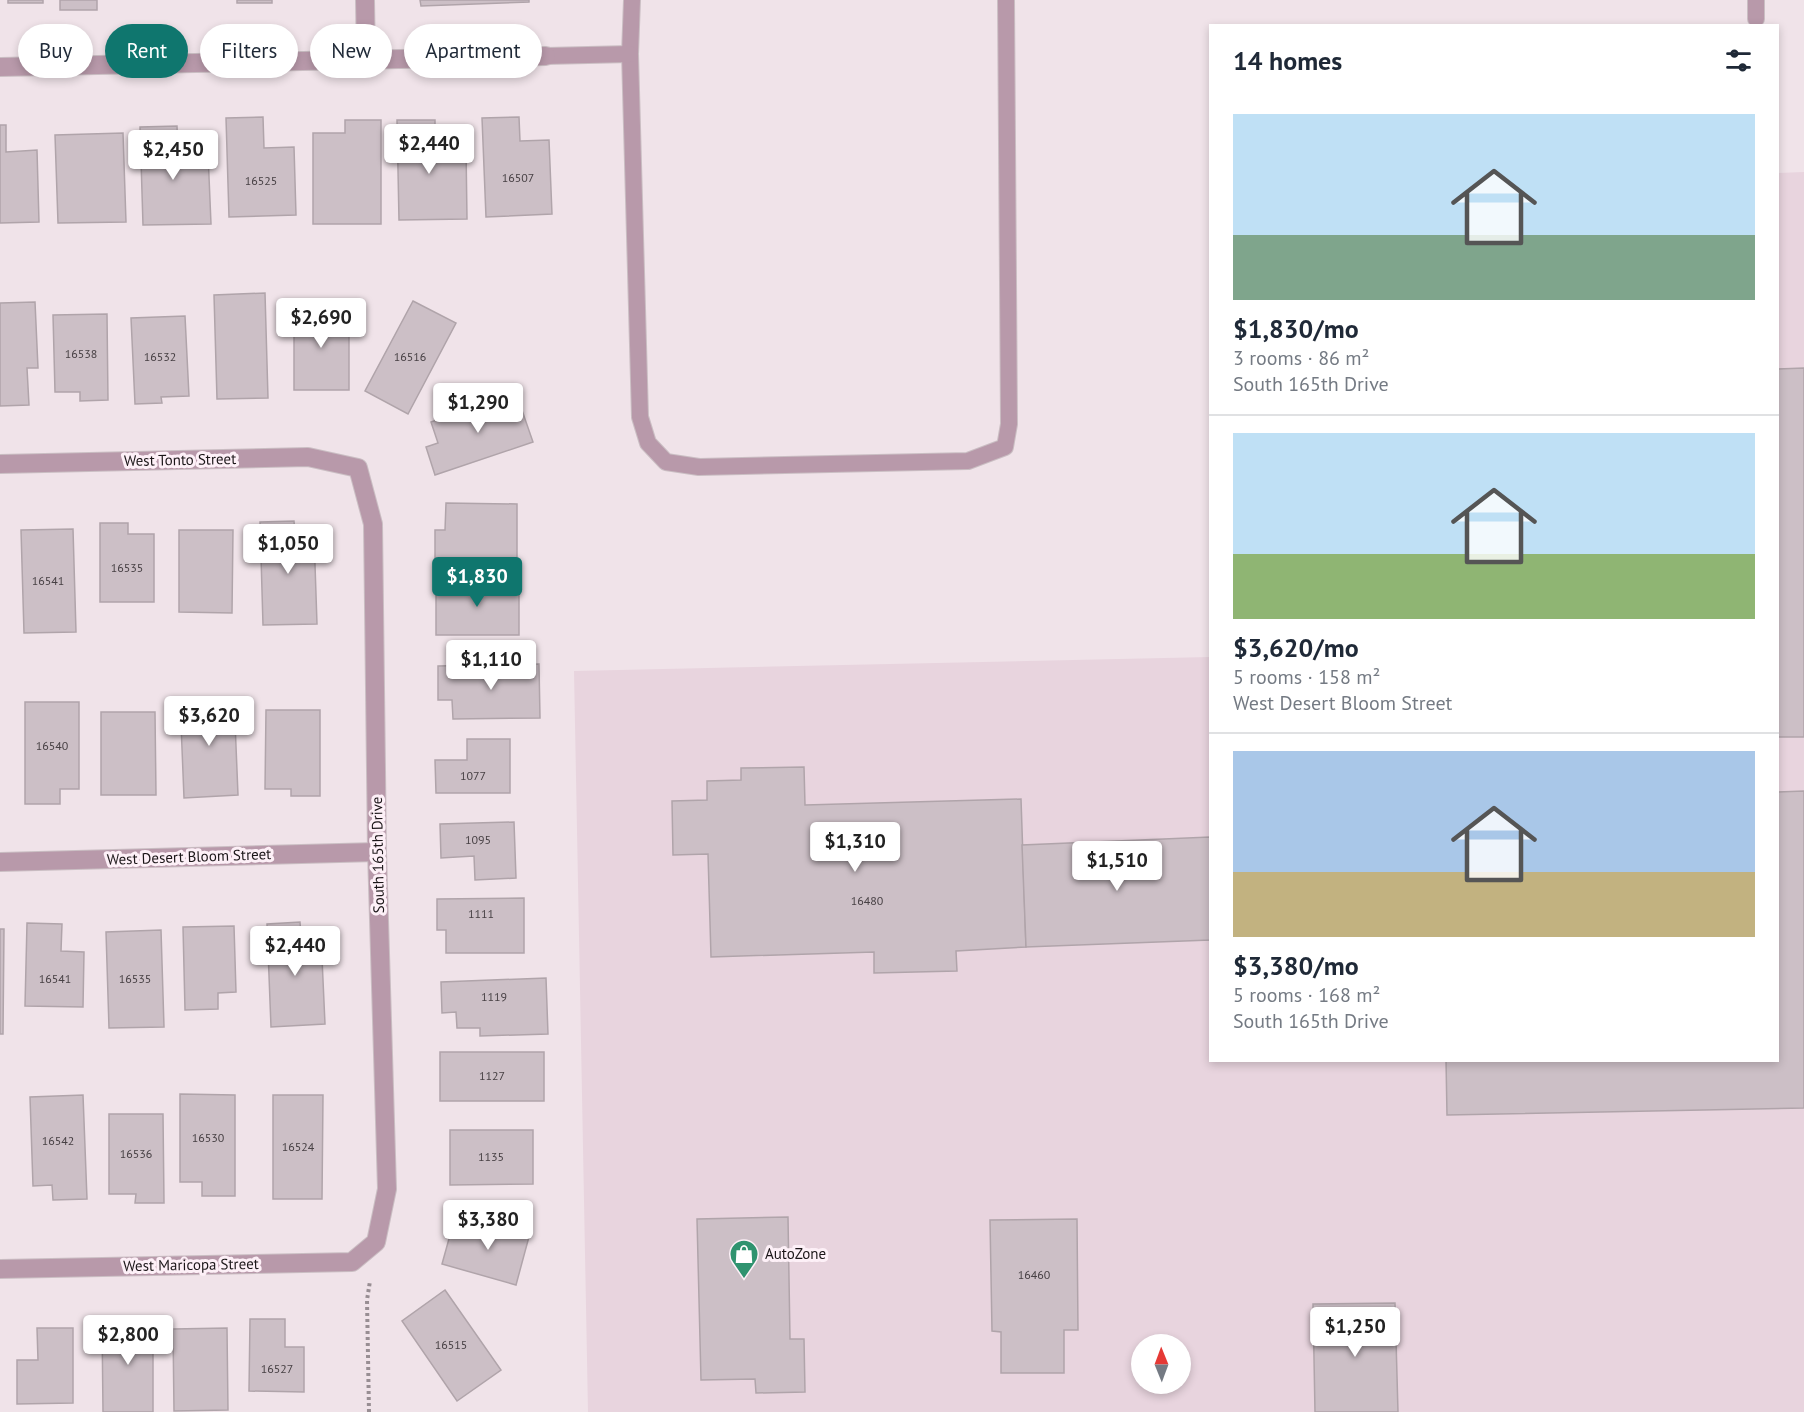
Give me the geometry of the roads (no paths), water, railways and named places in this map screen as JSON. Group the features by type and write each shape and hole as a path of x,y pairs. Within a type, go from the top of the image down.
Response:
{"street":[{"path":"364,0 365,24"},
{"path":"392,59 546,56"},
{"path":"0,67 310,61"},
{"name":"West Tonto Street","path":"0,464 308,457 358,468"},
{"name":"South 165th Drive","path":"358,468 374,524 377,852 387,1189 376,1242"},
{"name":"West Desert Bloom Street","path":"0,862 377,852"},
{"name":"West Maricopa Street","path":"0,1269 352,1262 376,1242"}],"lane":[{"path":"632,0 630,54 640,417 648,443 666,462 699,467 968,461 1005,447 1009,424 1006,0"},
{"path":"1756,0 1756,19"},
{"path":"546,56 630,54"}],"place":[{"name":"AutoZone","path":"744,1280"}]}
